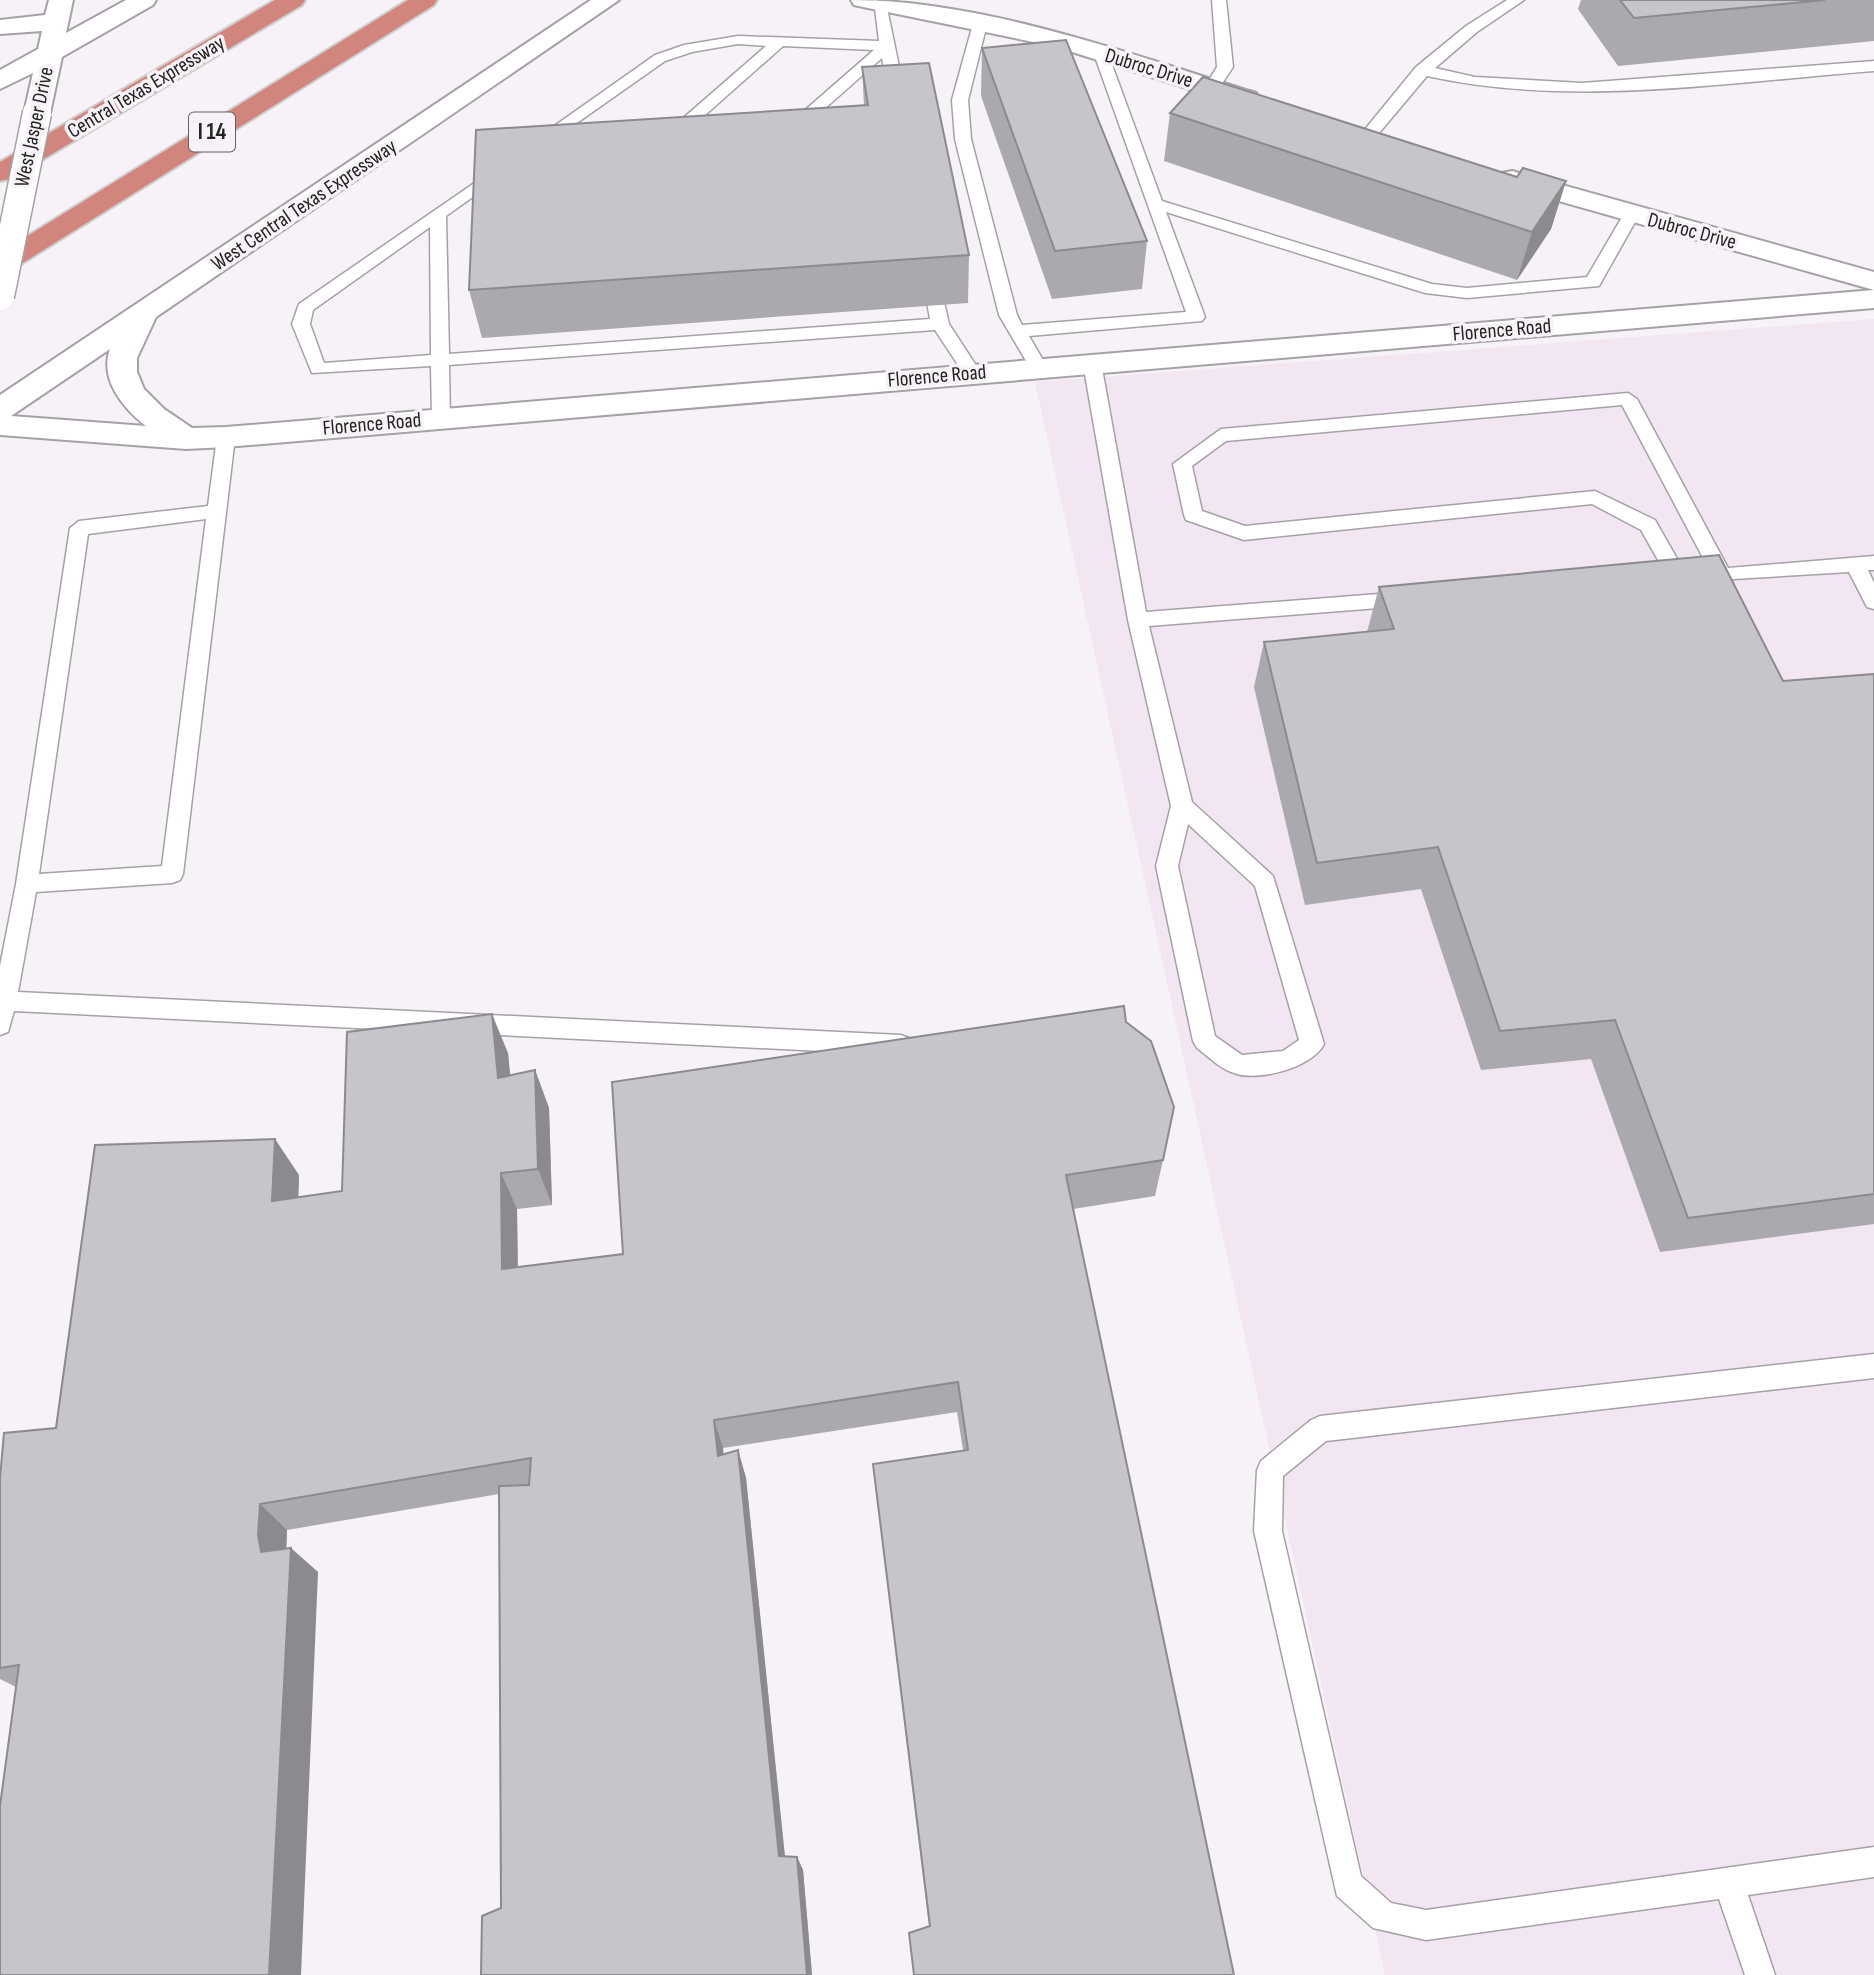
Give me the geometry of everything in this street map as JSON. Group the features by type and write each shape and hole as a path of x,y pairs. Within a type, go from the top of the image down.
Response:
{"highway":[{"name":"Central Texas Expressway","path":"0,173 293,0"},
{"name":"I 14","path":"0,265 425,0"}],"street":[{"path":"0,81 144,0"},
{"name":"West Central Texas Expressway","path":"0,409 607,0"},
{"name":"Dubroc Drive","path":"871,2 1058,40 1277,108"},
{"path":"0,27 59,11"},
{"name":"West Jasper Drive","path":"0,296 59,11"},
{"path":"1342,128 1395,144"},
{"name":"Dubroc Drive","path":"1486,172 1631,215 1874,281"},
{"name":"Florence Road","path":"0,425 186,439 226,437 1874,299"},
{"path":"144,313 122,358 127,386 150,415 186,439"}],"lane":[{"path":"1212,88 1225,67 1219,0"},
{"path":"1368,136 1421,70 1489,15 1517,0"},
{"path":"871,2 887,46 900,112"},
{"path":"980,24 960,100 963,139 1008,314 1038,367"},
{"path":"887,46 738,40 689,48 660,58 305,308 301,324 318,369 940,324"},
{"path":"706,128 672,130 780,41"},
{"path":"774,124 800,123 887,46"},
{"path":"1017,331 1196,317 1101,54"},
{"path":"1421,70 1475,82 1536,88 1582,88 1874,66"},
{"path":"547,138 573,136"},
{"path":"1156,204 1431,289 1467,293 1594,282 1631,215"},
{"path":"438,215 441,419"},
{"path":"927,258 940,324 972,373"},
{"path":"1092,363 1138,620 1182,806 1167,866 1205,1041 1238,1065 1289,1061 1312,1044 1265,882 1182,806"},
{"path":"1678,578 1648,525 1595,497 1244,533 1194,515 1182,464 1221,435 1628,399 1722,575"},
{"path":"27,884 172,874 226,437"},
{"path":"0,1025 2,1001 27,884 79,528 217,511"},
{"path":"1650,580 1864,564 1874,602"},
{"path":"1138,620 1429,597"},
{"path":"2,1001 918,1045"},
{"path":"1874,1366 1320,1429 1270,1470 1268,1531 1348,1885 1384,1917 1426,1925 1874,1862"},
{"path":"1728,1882 1760,1975"}],"shaded area":[{"path":"1874,319 1874,1975 1385,1975 1035,382"}],"building":[{"path":"1620,0 1825,0 1634,18"},
{"path":"1066,40 1147,241 1055,251 982,48"},
{"path":"929,63 969,255 469,290 476,130 868,105 862,67"},
{"path":"1203,77 1517,177 1523,168 1566,181 1532,232 1170,113"},
{"path":"1719,555 1783,681 1874,674 1874,1194 1688,1218 1615,1020 1500,1031 1438,847 1317,863 1264,642 1394,629 1379,587"},
{"path":"1124,1006 1126,1022 1151,1041 1174,1107 1163,1160 1066,1175 1234,1975 914,1975 909,1933 930,1926 873,1464 968,1450 958,1382 714,1420 718,1456 738,1450 779,1856 797,1857 807,1975 481,1975 482,1916 501,1908 499,1486 529,1485 531,1458 260,1504 258,1535 261,1552 291,1548 269,1975 0,1975 0,1806 19,1665 0,1668 0,1478 4,1433 56,1428 95,1145 275,1139 272,1201 342,1191 347,1032 492,1014 498,1078 535,1070 538,1169 501,1173 502,1269 623,1254 612,1082"}]}
